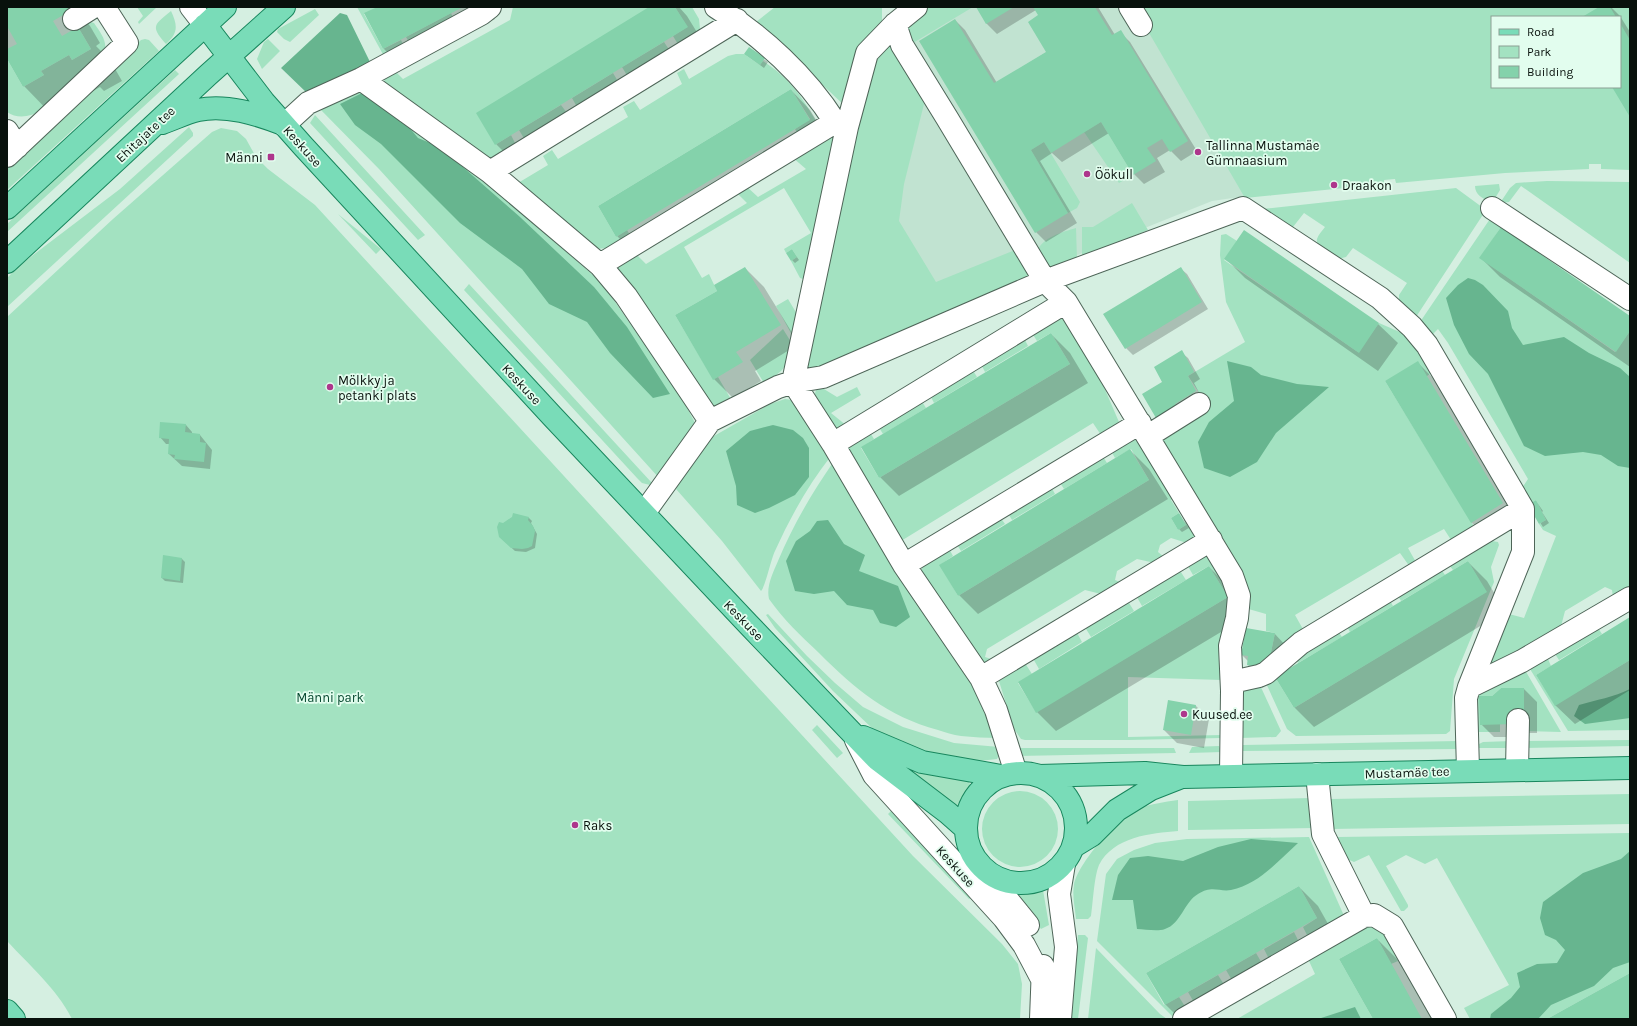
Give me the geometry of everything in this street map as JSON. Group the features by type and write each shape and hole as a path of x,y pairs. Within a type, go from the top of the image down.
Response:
{"main road":[{"path":"7,208 226,7"},
{"name":"Ehitajate tee","path":"7,262 284,7"},
{"name":"Keskuse","path":"205,25 284,125 387,238 748,624 877,759 948,813 965,828"},
{"path":"150,129 197,110 216,108 265,117 284,125"},
{"name":"Keskuse","path":"852,732 922,762 1008,775"},
{"name":"Mustamäe tee","path":"1039,776 1145,773 1183,777 1468,770 1630,768"},
{"path":"1008,775 1039,776 1054,784 1066,797 1074,812 1076,829 1069,855 1049,876 1032,883 1014,884 996,878 981,867 972,856 967,842 965,828 968,812 975,797 987,784 1008,775"},
{"name":"Mustamäe tee","path":"1069,855 1117,810 1152,789 1183,777"},
{"path":"7,1011 14,1019"}],"street":[{"path":"74,19 93,7"},
{"path":"10,145 127,43 104,7"},
{"path":"190,7 205,25"},
{"path":"284,125 308,103 361,79 481,14 490,7"},
{"path":"716,7 737,20 794,69 841,125"},
{"path":"916,7 895,24 867,53 841,125 792,382 833,444 904,565 981,678 996,710 1008,775"},
{"path":"490,172 737,20"},
{"path":"895,24 902,45 1045,281 1066,302 1232,576 1239,596 1237,618 1230,646 1232,682 1231,775"},
{"path":"361,79 490,172 600,265 626,296 710,421"},
{"path":"600,265 841,125"},
{"path":"644,513 710,421 778,387 792,382 823,377 1045,281 1243,208 1380,298 1412,327 1427,345 1523,509 1522,552 1466,698 1468,770"},
{"path":"1492,208 1630,299"},
{"path":"833,444 1066,302"},
{"path":"904,565 1144,429 1199,404"},
{"path":"1232,682 1266,673 1301,643 1523,509"},
{"path":"981,678 1211,540"},
{"path":"1469,687 1522,661 1630,598"},
{"path":"1517,770 1518,720"},
{"name":"Keskuse","path":"852,732 874,775 1004,918 1024,944 1043,981"},
{"path":"1317,774 1323,834 1364,916"},
{"path":"1060,1019 1066,948 1059,894 1069,855"},
{"name":"Keskuse","path":"981,867 1037,938 1043,960 1040,1019"},
{"path":"1184,1019 1364,916 1374,916 1392,926 1445,1019"}],"shaded area":[{"name":"Tallinna Mustamäe Gümnaasium","path":"936,7 1630,7 1630,153 1585,146 1212,201 943,309 852,158 878,61 913,23"}],"green space":[{"path":"137,7 157,7 139,24 138,22 143,16"},
{"path":"357,7 377,7 364,14 383,49 401,40 405,48 385,58"},
{"path":"513,7 649,7 495,145 511,135 516,145 496,156 488,158 385,86 384,75 393,69 403,79 510,20"},
{"path":"675,7 692,7 699,19 700,29 695,35 679,46 673,36 687,27"},
{"path":"775,7 882,7 882,22 846,107 756,22"},
{"path":"926,7 973,7 913,43 902,27"},
{"path":"1134,7 1630,7 1630,170 1601,169 1601,164 1589,164 1589,169 1505,173 1396,183 1395,179 1384,180 1384,184 1245,198"},
{"path":"315,9 319,15 290,42 284,39 277,32 278,29"},
{"path":"171,11 176,29 173,36 166,44 158,33 156,26"},
{"path":"340,13 347,15 371,64 308,94 281,68"},
{"path":"451,13 455,22 411,46 406,37"},
{"path":"87,21 94,23 101,33 105,43 105,51 40,111 32,115 24,116 15,116 7,112 7,59 23,87 44,75 41,71 69,55 72,60 91,49 78,27"},
{"path":"268,39 280,51 262,69 257,59 264,42"},
{"path":"141,40 149,40 159,51 7,190 7,166"},
{"path":"664,42 670,51 628,77 622,67"},
{"path":"885,45 894,48 923,97 924,104 904,184 899,221 936,282 1015,250 1034,278 819,368 807,367 871,56"},
{"path":"744,54 760,65 763,61 780,74 794,88 805,103 816,121 814,124 798,134 795,129 810,119 791,89 598,206 616,237 627,230 631,237 607,248 596,249 513,186 548,165 543,156 552,150 558,159 628,117 623,107 634,101 640,110 682,84 677,73 684,69 689,79 728,56"},
{"path":"175,70 179,74 7,232 7,224"},
{"path":"613,73 619,83 577,107 572,98"},
{"path":"358,89 432,137 602,283 683,400 694,421 694,427 660,479 379,169 320,109"},
{"path":"364,92 398,114 418,138 440,147 520,217 594,287 627,327 670,394 653,398 610,353 587,322 549,304 522,269 460,223 381,144 355,125 340,104"},
{"path":"561,105 567,113 525,140 519,130"},
{"path":"315,115 425,235 418,240 310,123"},
{"path":"1101,122 1133,175 1119,183 1084,132"},
{"path":"189,127 193,133 193,136 7,307 7,278 20,265 120,189"},
{"name":"Männi park","path":"221,128 237,131 246,139 256,157 268,169 315,205 913,856 1002,944 1018,964 1022,984 1020,1019 72,1019 66,1008 51,988 7,941 7,317 113,219 212,132"},
{"path":"832,133 836,139 805,277 803,279 800,278 791,261 797,257 792,249 786,253 784,249 811,233 784,188 684,247 702,278 709,274 717,291 675,315 713,379 718,377 732,401 721,407 712,407 617,272 619,264 635,253 646,264 747,203 736,192 746,186 758,197 806,169 792,157"},
{"path":"1044,142 1080,202 1077,208 1068,213 1031,150"},
{"path":"1547,181 1630,182 1630,263 1521,186 1509,202 1500,203 1510,188 1516,183"},
{"path":"1499,184 1500,190 1494,200 1489,202 1480,196 1475,189 1475,186"},
{"path":"1456,188 1486,210 1416,317 1399,302 1399,295 1407,283 1353,248 1346,257 1338,259 1324,251 1317,242 1317,239 1325,227 1304,213 1293,227 1280,224 1262,209"},
{"path":"1132,203 1148,230 1082,258 1082,227 1093,227"},
{"path":"1494,213 1520,231 1516,238 1501,227 1480,258 1615,352 1630,331 1630,590 1613,597 1612,590 1605,587 1565,611 1560,630 1495,667 1486,665 1509,614 1524,618 1556,536 1543,530 1539,524 1546,520 1536,500 1528,505 1520,491 1528,479 1448,343 1438,329 1430,337 1420,322"},
{"path":"338,214 381,249 376,254"},
{"path":"1076,228 1077,260 1048,269 1037,252 1043,242 1065,231"},
{"path":"1226,234 1237,241 1224,260 1358,352 1379,323 1409,336 1433,372 1427,376 1385,381 1475,528 1453,543 1444,529 1408,548 1417,564 1410,567 1400,553 1295,615 1304,631 1269,662 1275,633 1266,631 1266,614 1245,608 1157,439 1208,406 1188,376 1245,342 1226,302 1220,255 1221,235"},
{"path":"1468,278 1483,285 1508,311 1512,328 1523,345 1564,337 1589,353 1620,368 1630,377 1630,468 1618,466 1601,455 1583,452 1545,456 1524,446 1488,374 1469,354 1454,325 1446,298 1458,285"},
{"path":"469,284 652,483 650,485 642,483 637,478 464,290"},
{"path":"788,299 797,314 792,335 776,306"},
{"path":"1057,318 1063,318 1088,350 1119,422 1101,435 1093,423 901,541 845,452 847,446 869,431 874,439 861,448 879,478 1070,364 1051,333 1037,341 1032,333"},
{"path":"783,329 791,342 786,363 782,371 764,383 750,360"},
{"path":"1024,338 1028,346 985,372 981,364"},
{"path":"1227,361 1251,367 1261,375 1297,384 1329,387 1276,433 1257,462 1230,477 1204,468 1198,442 1209,422 1234,401"},
{"path":"972,369 977,377 934,403 930,395"},
{"path":"819,386 837,397 857,387 861,395 831,413 847,426 835,429 814,397"},
{"path":"785,399 792,400 831,456 807,490 787,526 773,555 763,589 761,591 722,541 676,489 696,453 714,436 770,404"},
{"path":"921,400 926,408 883,434 878,426"},
{"path":"773,425 793,430 803,438 809,448 809,477 795,495 755,513 737,505 736,486 726,451 750,431"},
{"path":"1138,438 1177,496 1171,500 1179,513 1171,518 1178,530 1186,525 1184,520 1189,517 1198,536 1187,543 1171,538 1160,545 1158,552 1164,557 1155,563 1137,559 1117,571 1115,580 1121,584 1105,595 1085,590 987,649 985,657 991,659 985,668 921,576 923,566 930,558 947,545 953,556 940,565 958,596 1149,480 1131,449 1115,458 1109,447 1121,440"},
{"path":"1100,452 1107,463 1064,489 1057,478"},
{"path":"834,461 981,691 998,738 961,736 952,734 920,724 887,709 873,700 832,666 792,627 769,599 768,589 770,580 790,535 803,510"},
{"path":"1049,483 1055,494 1012,520 1006,510"},
{"path":"998,514 1005,524 961,551 954,540"},
{"path":"828,520 844,544 865,555 859,571 898,586 910,617 896,627 880,623 873,610 847,605 834,591 814,594 795,591 786,561 796,541 810,531 817,521"},
{"path":"1492,541 1498,542 1499,545 1491,567 1494,582 1454,679 1450,731 1446,734 1296,736 1287,729 1265,681 1286,662 1290,668 1275,677 1294,708 1486,592 1468,561 1453,570 1449,565"},
{"path":"1204,555 1210,557 1231,588 1221,680 1128,677 1128,737 1222,735 1221,738 1128,740 1021,739 1014,729 998,678 1023,660 1032,674 1018,683 1036,712 1228,597 1209,566 1193,575 1185,561"},
{"path":"1177,566 1186,580 1142,606 1134,592"},
{"path":"1439,566 1445,575 1401,601 1396,592"},
{"path":"1388,597 1393,606 1350,632 1345,623"},
{"path":"1126,598 1134,611 1091,637 1083,624"},
{"path":"768,614 807,656 863,707 903,727 954,743 999,747 1000,753 997,759 979,761 937,758 875,731 833,691 775,628 766,615"},
{"path":"1336,628 1342,637 1298,663 1294,655"},
{"path":"1598,628 1602,634 1559,660 1555,654"},
{"path":"1075,629 1082,642 1039,669 1031,655"},
{"path":"1548,659 1551,666 1536,675 1555,705 1630,660 1630,730 1568,731 1530,669"},
{"path":"1525,670 1561,732 1524,731 1524,688 1501,688 1492,696 1480,696 1480,724 1500,724 1500,732 1474,732 1475,696"},
{"path":"1259,683 1281,731 1276,737 1240,738 1240,690"},
{"path":"1630,689 1630,718 1585,724 1574,716 1579,705"},
{"path":"817,725 843,753 837,758 812,730"},
{"path":"1630,740 1630,746 1524,748 1522,741"},
{"path":"1458,741 1458,749 1241,751 1243,745"},
{"path":"1512,741 1511,748 1478,748 1479,744 1483,742"},
{"path":"1219,746 1222,752 1189,753 1192,747"},
{"path":"1013,748 1174,748 1176,753 1017,756"},
{"path":"907,769 924,774 968,780 971,786 957,809"},
{"path":"1013,791 1027,791 1041,797 1052,808 1058,822 1058,836 1055,844 1047,856 1041,861 1027,867 1013,867 999,861 988,850 982,836 982,822 988,808 999,797"},
{"path":"1630,794 1630,824 1331,829 1330,799"},
{"path":"1311,798 1314,828 1188,830 1188,801"},
{"path":"1178,800 1178,831 1145,835 1123,842 1113,848 1105,856 1097,870 1091,916 1088,919 1076,919 1073,898 1074,885 1082,866 1100,842 1120,821 1137,809 1152,804"},
{"path":"894,808 974,896 969,899 888,814"},
{"path":"1630,833 1630,973 1547,1019 1470,1019 1464,1008 1509,985 1437,858 1425,864 1406,855 1386,866 1408,905 1404,911 1401,911 1369,855 1354,862 1347,859 1337,837"},
{"path":"1309,837 1345,918 1309,939 1303,927 1317,918 1299,886 1146,973 1164,1005 1179,997 1186,1008 1172,1016 1097,941 1106,874 1117,859 1134,850 1155,843 1187,839"},
{"path":"1251,839 1298,843 1268,871 1250,883 1231,890 1211,889 1198,894 1189,902 1175,923 1165,929 1137,929 1133,900 1112,900 1118,875 1130,858 1148,856 1183,861 1218,847"},
{"path":"1630,851 1630,962 1613,968 1594,986 1551,1005 1538,1019 1490,1019 1491,1014 1511,998 1520,987 1517,973 1537,964 1557,963 1565,950 1556,940 1545,935 1540,918 1543,902 1583,873 1621,859"},
{"path":"1043,890 1049,925 1041,929 1016,895 1031,894"},
{"path":"1362,923 1381,929 1398,961 1391,964 1377,938 1339,959 1373,1019 1237,1019 1315,974 1309,961 1311,956"},
{"path":"1294,932 1300,944 1270,961 1264,949"},
{"path":"1078,935 1085,935 1088,938 1078,1019 1069,1019"},
{"path":"1096,948 1160,1014 1167,1019 1088,1019"},
{"path":"1256,953 1263,965 1233,982 1226,970"},
{"path":"1218,975 1225,986 1195,1004 1188,992"},
{"path":"1355,1007 1361,1019 1318,1019"}],"building":[{"path":"7,7 67,7 70,11 53,21 62,36 78,27 91,49 72,60 69,55 41,71 44,75 23,87 7,59 7,49 17,44 8,28 7,29"},
{"path":"377,7 463,7 383,49 364,13"},
{"path":"649,7 675,7 688,27 495,145 476,113"},
{"path":"976,7 1014,7 986,24"},
{"path":"1033,7 1095,7 1112,35 1121,30 1188,141 1170,152 1162,139 1147,148 1156,161 1133,175 1101,122 1051,153 1044,142 1031,150 1068,213 1035,233 919,41 955,19 994,83 1046,52 1028,22 1038,15"},
{"path":"1599,7 1610,7 1615,16 1584,16"},
{"path":"1621,25 1630,40 1630,117 1613,88 1621,88"},
{"path":"749,47 765,58 760,65 744,54"},
{"path":"791,89 810,120 616,237 598,206"},
{"path":"1501,227 1630,316 1630,331 1616,352 1479,258"},
{"path":"1244,230 1379,323 1359,353 1224,259"},
{"path":"792,249 797,257 791,261 786,253"},
{"path":"745,267 781,325 736,352 743,362 713,380 675,315 717,291 714,285"},
{"path":"1181,267 1202,302 1125,349 1103,314"},
{"path":"1051,333 1070,364 879,478 861,447"},
{"path":"1182,350 1194,372 1188,376 1196,391 1175,404 1177,406 1156,418 1142,394 1162,382 1154,367"},
{"path":"1418,361 1503,503 1471,523 1385,381"},
{"path":"160,422 186,424 185,432 200,434 200,442 206,443 204,462 174,459 175,455 168,454 169,439 159,438"},
{"path":"1130,449 1149,480 958,596 939,565"},
{"path":"1536,500 1546,520 1539,524 1528,505"},
{"path":"513,513 529,517 528,520 533,526 535,531 532,546 528,548 511,548 499,537 497,527 499,522 503,523 512,517"},
{"path":"1179,513 1186,525 1178,530 1171,518"},
{"path":"163,555 182,558 180,581 161,578"},
{"path":"1468,561 1487,592 1294,708 1275,677"},
{"path":"1209,566 1228,597 1036,713 1018,682"},
{"path":"1630,617 1630,660 1555,706 1536,675"},
{"path":"1246,628 1275,633 1269,662 1262,660 1261,668 1247,665 1248,656 1241,655"},
{"path":"1501,688 1524,688 1524,720 1513,724 1480,725 1479,696 1492,696"},
{"path":"1168,700 1196,705 1191,735 1163,730"},
{"path":"1299,886 1317,918 1165,1005 1146,973"},
{"path":"1377,938 1422,1019 1373,1019 1339,959"},
{"path":"1630,973 1630,1019 1547,1019"}],"place":[{"name":"Tallinna Mustamäe Gümnaasium","path":"1198,152"},
{"name":"Männi","path":"271,157"},
{"name":"Öökull","path":"1087,174"},
{"name":"Draakon","path":"1334,185"},
{"name":"Mölkky ja petanki plats","path":"330,387"},
{"name":"Kuused.ee","path":"1184,714"},
{"name":"Raks","path":"575,825"}]}
